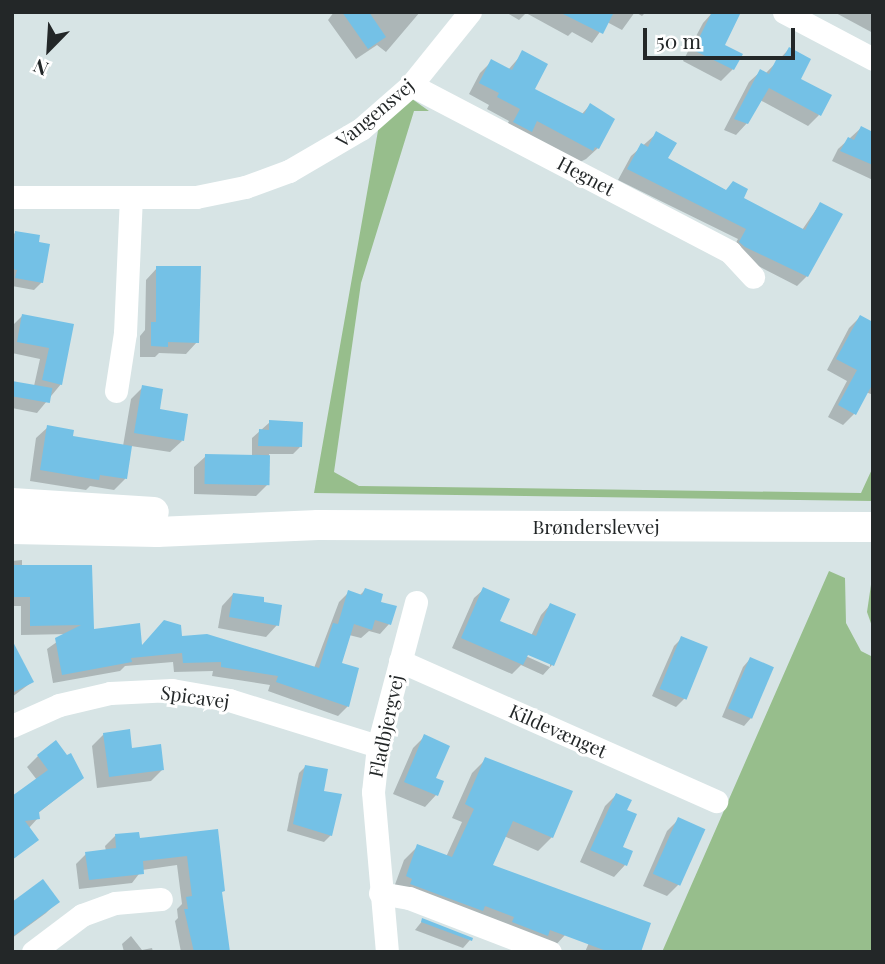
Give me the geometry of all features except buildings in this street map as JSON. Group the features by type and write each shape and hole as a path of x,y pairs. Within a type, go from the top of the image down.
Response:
{"main road":[{"name":"Brønderslevvej","path":"12,503 318,525"},
{"name":"Brønderslevvej","path":"12,529 157,532 318,525 873,527"}],"street":[{"name":"Vangensvej","path":"12,197 196,197 245,187 289,171 362,128 411,85 470,12"},
{"path":"785,12 873,59"},
{"name":"Hegnet","path":"411,85 730,251 753,277"},
{"path":"116,391 125,333 131,197"},
{"name":"Fladbjergvej","path":"387,952 373,792 378,746 416,603"},
{"name":"Kildevænget","path":"400,661 716,801"},
{"name":"Spicavej","path":"12,726 59,705 110,693 172,691 229,700 378,746"},
{"path":"380,893 409,898 550,952"},
{"path":"33,952 82,915 115,903 161,899"}],"green space":[{"path":"408,96 429,111 414,111 361,283 334,472 359,486 861,493 873,467 873,501 314,493 379,125"},
{"path":"829,571 845,578 846,623 861,651 873,657 873,952 662,952"},
{"path":"873,571 873,629 867,612"}]}
